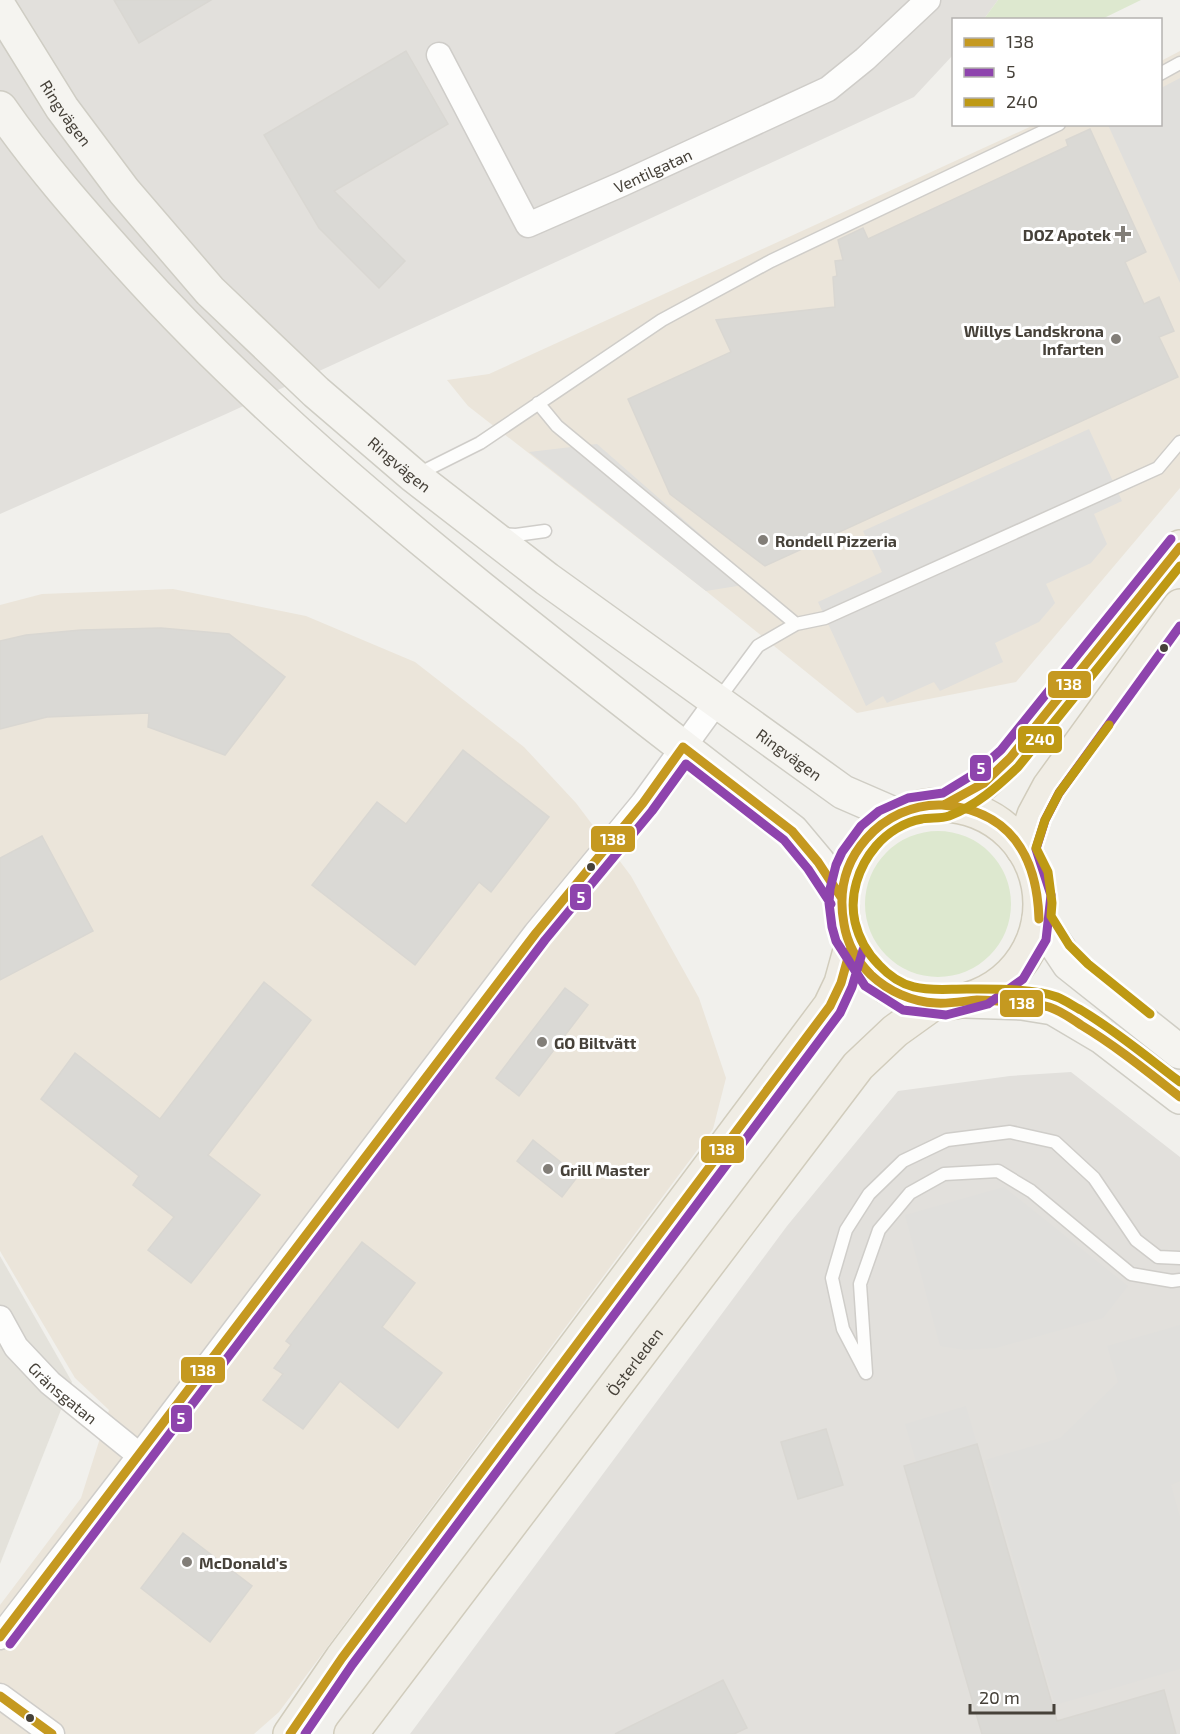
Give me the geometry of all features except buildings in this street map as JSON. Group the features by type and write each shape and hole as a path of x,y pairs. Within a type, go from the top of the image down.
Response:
{"main road":[{"name":"Ringvägen","path":"0,8 62,108 110,172 210,291 316,392 414,476 548,579 843,792 896,815"},
{"path":"0,108 20,137 95,227 158,297 272,411 387,512 578,666 792,831 818,862 841,897"},
{"path":"944,805 984,783 1010,758 1180,547"},
{"path":"1023,849 1034,815 1049,787 1180,606"},
{"path":"949,1002 993,988 1015,970 1030,946 1039,919 1040,904 1037,883 1023,849 1002,826 989,817 968,809 944,805 920,807 896,815 875,830 858,849 847,872 841,897 843,923 851,947 862,965 876,980 893,992 913,1000 949,1002 1022,1003 1053,1008 1102,1037 1180,1097"},
{"path":"1039,919 1070,964 1180,1052"},
{"path":"290,1734 342,1658 831,1006 841,983 851,947"},
{"name":"Österleden","path":"351,1734 858,1066 895,1031 949,1002"},
{"path":"1102,1037 1125,1073 1180,1117"}],"street":[{"name":"Ventilgatan","path":"439,55 528,225 828,89 865,59 928,0"},
{"path":"0,1636 529,942 643,803 717,701"},
{"name":"Gränsgatan","path":"0,1318 16,1347 50,1383 140,1455"},
{"path":"0,1696 52,1734"}],"lane":[{"path":"1162,73 1180,63"},
{"path":"414,476 480,442 662,320 761,266 1055,126"},
{"path":"538,403 557,426 796,624"},
{"path":"717,701 758,646 796,624 825,618 1158,468 1180,442"},
{"path":"488,533 516,535 545,531"},
{"path":"1180,1258 1158,1257 1136,1240 1094,1178 1055,1142 1010,1132 947,1140 903,1161 869,1194 846,1230 832,1278 843,1329 866,1373 860,1284 879,1230 910,1193 944,1174 998,1172 1031,1191 1131,1274 1172,1281 1180,1280"}],"shaded area":[{"path":"0,0 998,0 985,18 952,18 952,56 914,97 226,414 0,514"},
{"path":"1180,51 1180,488 1016,682 857,713 706,591 468,406 447,380 489,374 1032,126 1162,126 1162,60"},
{"path":"1180,78 1180,283 1108,126 1162,126 1162,87"},
{"path":"1089,429 1122,501 1094,514 1107,544 1091,563 1046,584 1055,603 1039,622 995,643 1003,662 940,691 934,682 887,703 883,696 866,706 818,602 882,572 863,531"},
{"path":"597,444 756,583 706,591 529,452"},
{"path":"173,589 306,616 415,662 524,747 576,803 631,876 699,998 726,1078 713,1129 279,1712 254,1734 0,1734 0,1605 81,1498 109,1410 75,1378 0,1251 0,605 42,594"},
{"path":"1071,1072 1180,1157 1180,1734 410,1734 787,1226 898,1091 1010,1076"},
{"path":"1004,1187 1128,1286 1103,1318 996,1348 965,1350 940,1346 905,1215"},
{"path":"0,1256 72,1382 0,1564"},
{"path":"1180,1325 1180,1481 1171,1485 1180,1517 1180,1669 1055,1705 985,1460 1060,1438 1118,1382 1107,1346"},
{"path":"966,1406 977,1444 916,1462 905,1424"}],"green space":[{"path":"998,0 1141,0 1104,18 985,18"},
{"path":"938,831 966,836 990,852 1006,876 1011,904 1006,932 990,956 966,972 938,977 910,972 886,956 870,932 865,904 870,876 886,852 910,836"}],"transit line":[{"name":"5","path":"1171,539 1001,750 974,774 943,793 908,798 879,811 861,826 842,852 830,889 832,927 836,941 865,986 903,1010 946,1015 988,1004 1023,979 1046,940 1051,895 1036,849 1045,820 1059,793 1180,626"},
{"name":"138","path":"944,805 984,783 1010,758 1180,547"},
{"name":"240","path":"1180,566 1018,767 986,795 959,812 946,817 915,820 885,837 864,863 856,882 853,902 855,922 864,945 889,975 910,986 920,988 1013,990 1057,997 1107,1027 1180,1082"},
{"name":"240","path":"1109,725 1059,793 1045,820 1036,848 1048,872 1052,903 1051,916 1069,945 1088,964 1150,1014"},
{"name":"138","path":"0,1637 536,933 643,803 683,747 792,831 818,862 841,897"},
{"name":"5","path":"10,1644 545,940 652,811 686,764 784,840 808,869 831,904"},
{"name":"138","path":"1039,919 1033,875 1015,840 986,816 966,809 942,805 931,805 900,813 882,824 859,848 848,868 843,889 842,912 850,945 866,970 885,986 901,995 927,1002 990,1000 1049,1007 1066,1015 1107,1042 1180,1097"},
{"name":"138","path":"290,1734 342,1658 830,1006 841,983 851,947"},
{"name":"5","path":"305,1734 352,1665 840,1013 852,987 863,950"},
{"name":"138","path":"0,1696 52,1734"}],"place":[{"name":"DOZ Apotek","path":"1123,234"},
{"name":"Willys Landskrona Infarten","path":"1116,339"},
{"name":"Rondell Pizzeria","path":"763,540"},
{"name":"GO Biltvätt","path":"542,1042"},
{"name":"Grill Master","path":"548,1169"},
{"name":"McDonald's","path":"187,1562"}]}
